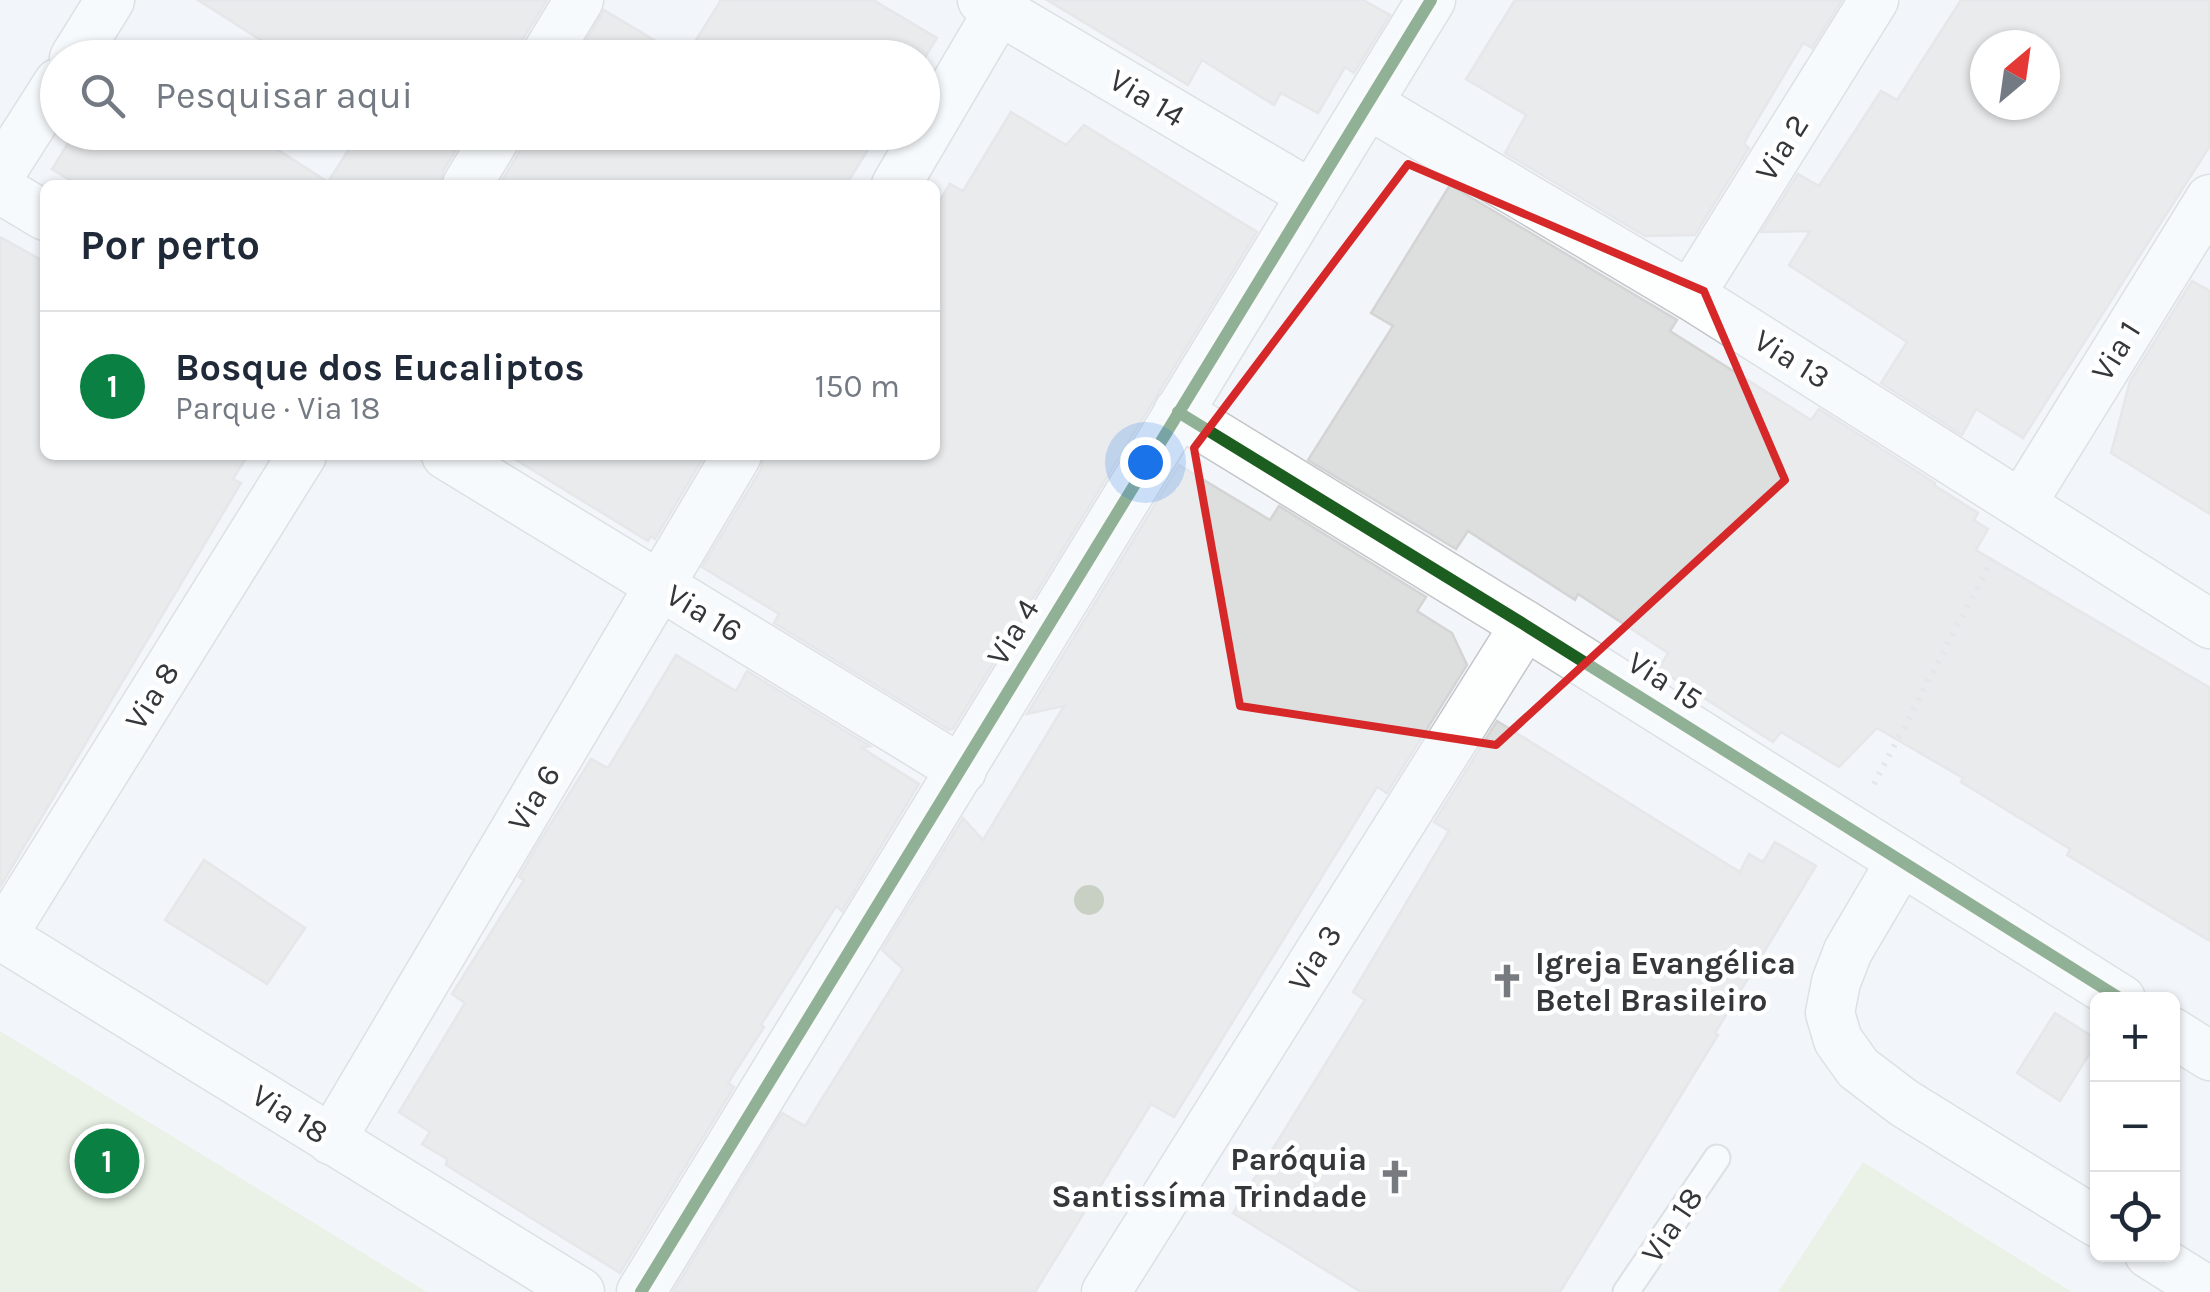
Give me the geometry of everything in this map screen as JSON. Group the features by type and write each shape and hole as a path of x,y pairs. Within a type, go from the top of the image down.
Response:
{"street":[{"path":"555,40 579,0"},
{"name":"Via 4","path":"641,1292 1431,0"},
{"name":"Via 2","path":"1690,295 1874,0"},
{"path":"84,40 106,2"},
{"path":"940,101 990,5"},
{"name":"Via 14","path":"990,5 1312,195"},
{"name":"Via 13","path":"1368,104 1690,295 2210,624"},
{"path":"0,174 40,111"},
{"path":"470,180 488,150"},
{"path":"899,180 914,150"},
{"path":"0,189 40,213"},
{"name":"Via 1","path":"2022,503 2210,199"},
{"name":"Via 15","path":"1178,412 2108,992"},
{"name":"Via 8","path":"1,936 299,460"},
{"name":"Via 16","path":"454,460 962,770"},
{"name":"Via 6","path":"330,1140 734,460"},
{"name":"Via 3","path":"1106,1292 1525,625"},
{"path":"1901,861 1848,951 1836,982 1830,1013 1838,1040 1858,1068 1904,1104 2090,1218"},
{"name":"Via 18","path":"1,936 580,1292"},
{"path":"2180,1037 2210,1056"},
{"path":"2162,1262 2210,1292"}],"lane":[{"name":"Via 18","path":"1626,1292 1717,1158"}],"path":[{"path":"1850,830 2022,503"}],"highlighted area":[{"path":"1408,164 1704,291 1785,480 1496,745 1240,706 1194,448"}],"green space":[{"path":"0,1031 427,1292 0,1292"},
{"path":"1863,1162 2072,1292 1778,1292"}],"building":[{"path":"198,0 547,0 522,40 261,40"},
{"path":"721,0 873,0 937,38 936,40 696,40"},
{"path":"1047,0 1363,0 1390,15 1354,73 1345,67 1318,113 1281,93 1274,105 1202,60 1188,85"},
{"path":"1515,0 1842,0 1812,48 1803,43 1750,132 1744,144 1749,148 1695,235 1645,236 1505,153 1526,115 1466,79"},
{"path":"1961,0 2210,0 2210,146 2023,438 1976,409 1962,435 1881,383 1907,342 1789,265 1810,231 1761,232 1798,174 1819,186 1881,91 1897,100"},
{"path":"604,10 654,40 586,40"},
{"path":"1011,112 1066,145 1084,125 1257,232 949,730 774,623 779,614 702,567 763,460 940,460 940,200 950,184 963,191"},
{"path":"64,150 278,150 325,180 70,180 52,169"},
{"path":"348,150 456,150 441,180 329,180"},
{"path":"521,150 868,150 849,180 502,180"},
{"path":"1450,185 1677,320 1670,331 1811,420 1819,409 1935,483 1978,513 1974,520 1988,529 1976,550 2210,688 2210,941 2067,855 2070,849 1961,782 1963,778 1877,728 1839,767 1781,732 1773,742 1659,669 1668,653 1578,594 1575,600 1468,531 1456,549 1308,460 1393,326 1371,313"},
{"path":"0,237 40,259 40,460 245,460 233,479 241,483 0,887"},
{"path":"2192,281 2210,291 2210,514 2111,453 2130,381"},
{"path":"516,460 702,460 655,539 651,536 648,541"},
{"path":"1179,465 1270,520 1279,506 1426,597 1417,611 1452,633 1467,665 1387,793 1377,787 1174,1117 1151,1104 1035,1292 673,1292 782,1113 805,1126 903,969 882,950 963,818 983,840 1064,706 1027,714"},
{"path":"676,655 736,691 747,671 870,746 862,748 919,784 842,911 836,906 761,1025 764,1027 728,1083 734,1087 620,1273 446,1165 447,1159 422,1144 430,1132 399,1112 465,1003 452,994 524,880 519,877 538,844 591,759 608,768"},
{"path":"1497,721 1740,872 1749,854 1763,862 1775,842 1816,866 1715,1033 1718,1035 1560,1292 1361,1292 1233,1213 1365,1000 1353,992 1449,831 1434,822"},
{"path":"204,860 305,928 267,984 165,920"},
{"path":"2055,1013 2090,1035 2090,1053 2060,1101 2017,1073"}],"cycle path":[{"path":"641,1292 1431,0"},
{"path":"1178,412 2110,992"}],"place":[{"name":"Igreja Evangélica Betel Brasileiro","path":"1507,981"},
{"name":"Bosque dos Eucaliptos","path":"107,1161"},
{"name":"Paróquia Santissíma Trindade","path":"1395,1177"}]}
